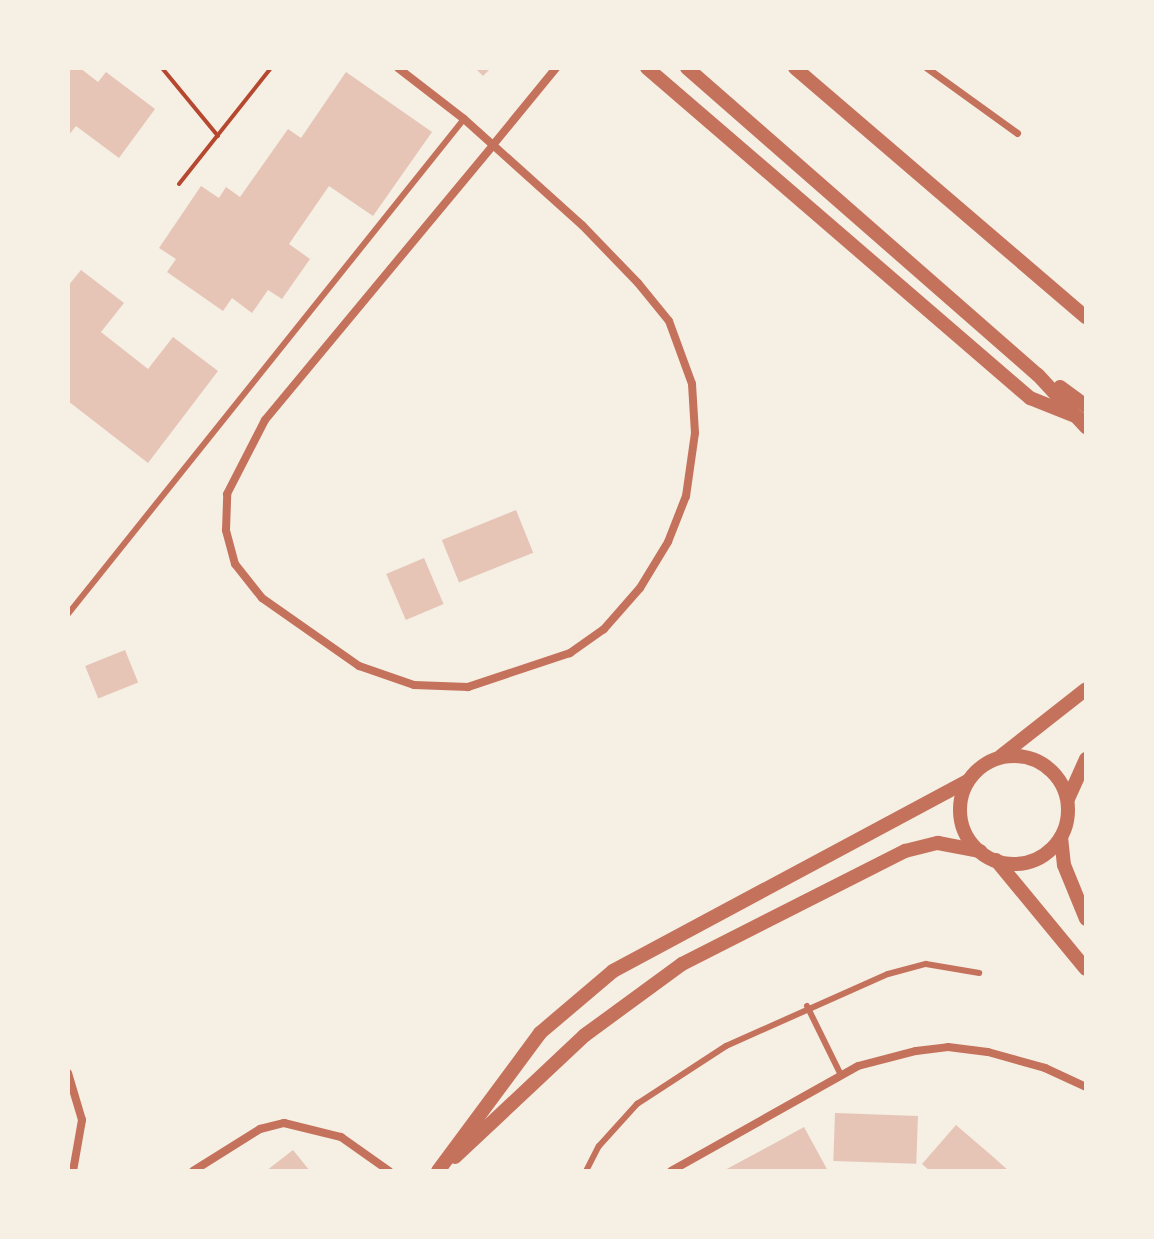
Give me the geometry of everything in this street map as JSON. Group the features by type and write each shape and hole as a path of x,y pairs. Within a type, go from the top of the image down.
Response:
{"street":[{"path":"398,68 464,119 493,145 582,225 669,321 692,384 695,433 686,496 668,542 640,588 604,629 570,653 468,687 414,685 359,666 262,598 235,564 226,530 227,494 265,420 493,145 556,68"},
{"path":"647,68 1030,398 1083,417"},
{"path":"687,68 1083,417"},
{"path":"795,68 1086,317"},
{"path":"927,68 1017,133"},
{"path":"439,1171 540,1033 613,971 968,781 1086,689"},
{"path":"997,759 1027,757 1042,763 1063,785 1068,799"},
{"path":"1086,759 1068,799 1061,837 1064,865 1086,919"},
{"path":"968,781 960,810 963,826 980,851"},
{"path":"996,860 1025,863 1040,858 1061,837"},
{"path":"439,1171 585,1035 682,964 905,851 938,843 980,851 996,860 1086,969"},
{"path":"671,1171 841,1075 887,1058 948,1047 1015,1059 1086,1087"},
{"path":"68,1073 82,1120 73,1171"},
{"path":"193,1171 235,1142 284,1123 341,1137 389,1171"}],"lane":[{"path":"68,614 464,119"},
{"path":"586,1171 599,1146 637,1104 726,1046 807,1006 926,964 979,973"},
{"path":"807,1006 841,1075"}],"path":[{"path":"162,68 218,136"},
{"path":"179,184 271,68"}],"building":[{"path":"68,68 80,68 98,82 106,72 155,109 119,158 76,126 68,136"},
{"path":"475,68 491,68 483,76"},
{"path":"346,72 432,132 373,216 329,186 289,244 310,259 282,299 268,290 252,313 232,298 223,311 167,272 176,259 159,248 201,186 219,198 226,187 240,197 288,129 301,138"},
{"path":"81,270 124,303 101,332 148,369 173,337 218,371 148,463 68,401 68,286"},
{"path":"516,510 533,553 459,583 442,540"},
{"path":"424,558 444,604 406,620 386,574"},
{"path":"125,650 138,682 98,699 85,666"},
{"path":"835,1113 918,1116 916,1164 833,1161"},
{"path":"956,1125 1009,1171 930,1171 922,1164"},
{"path":"804,1127 828,1171 723,1171 777,1142"},
{"path":"293,1150 310,1171 266,1171"}]}
